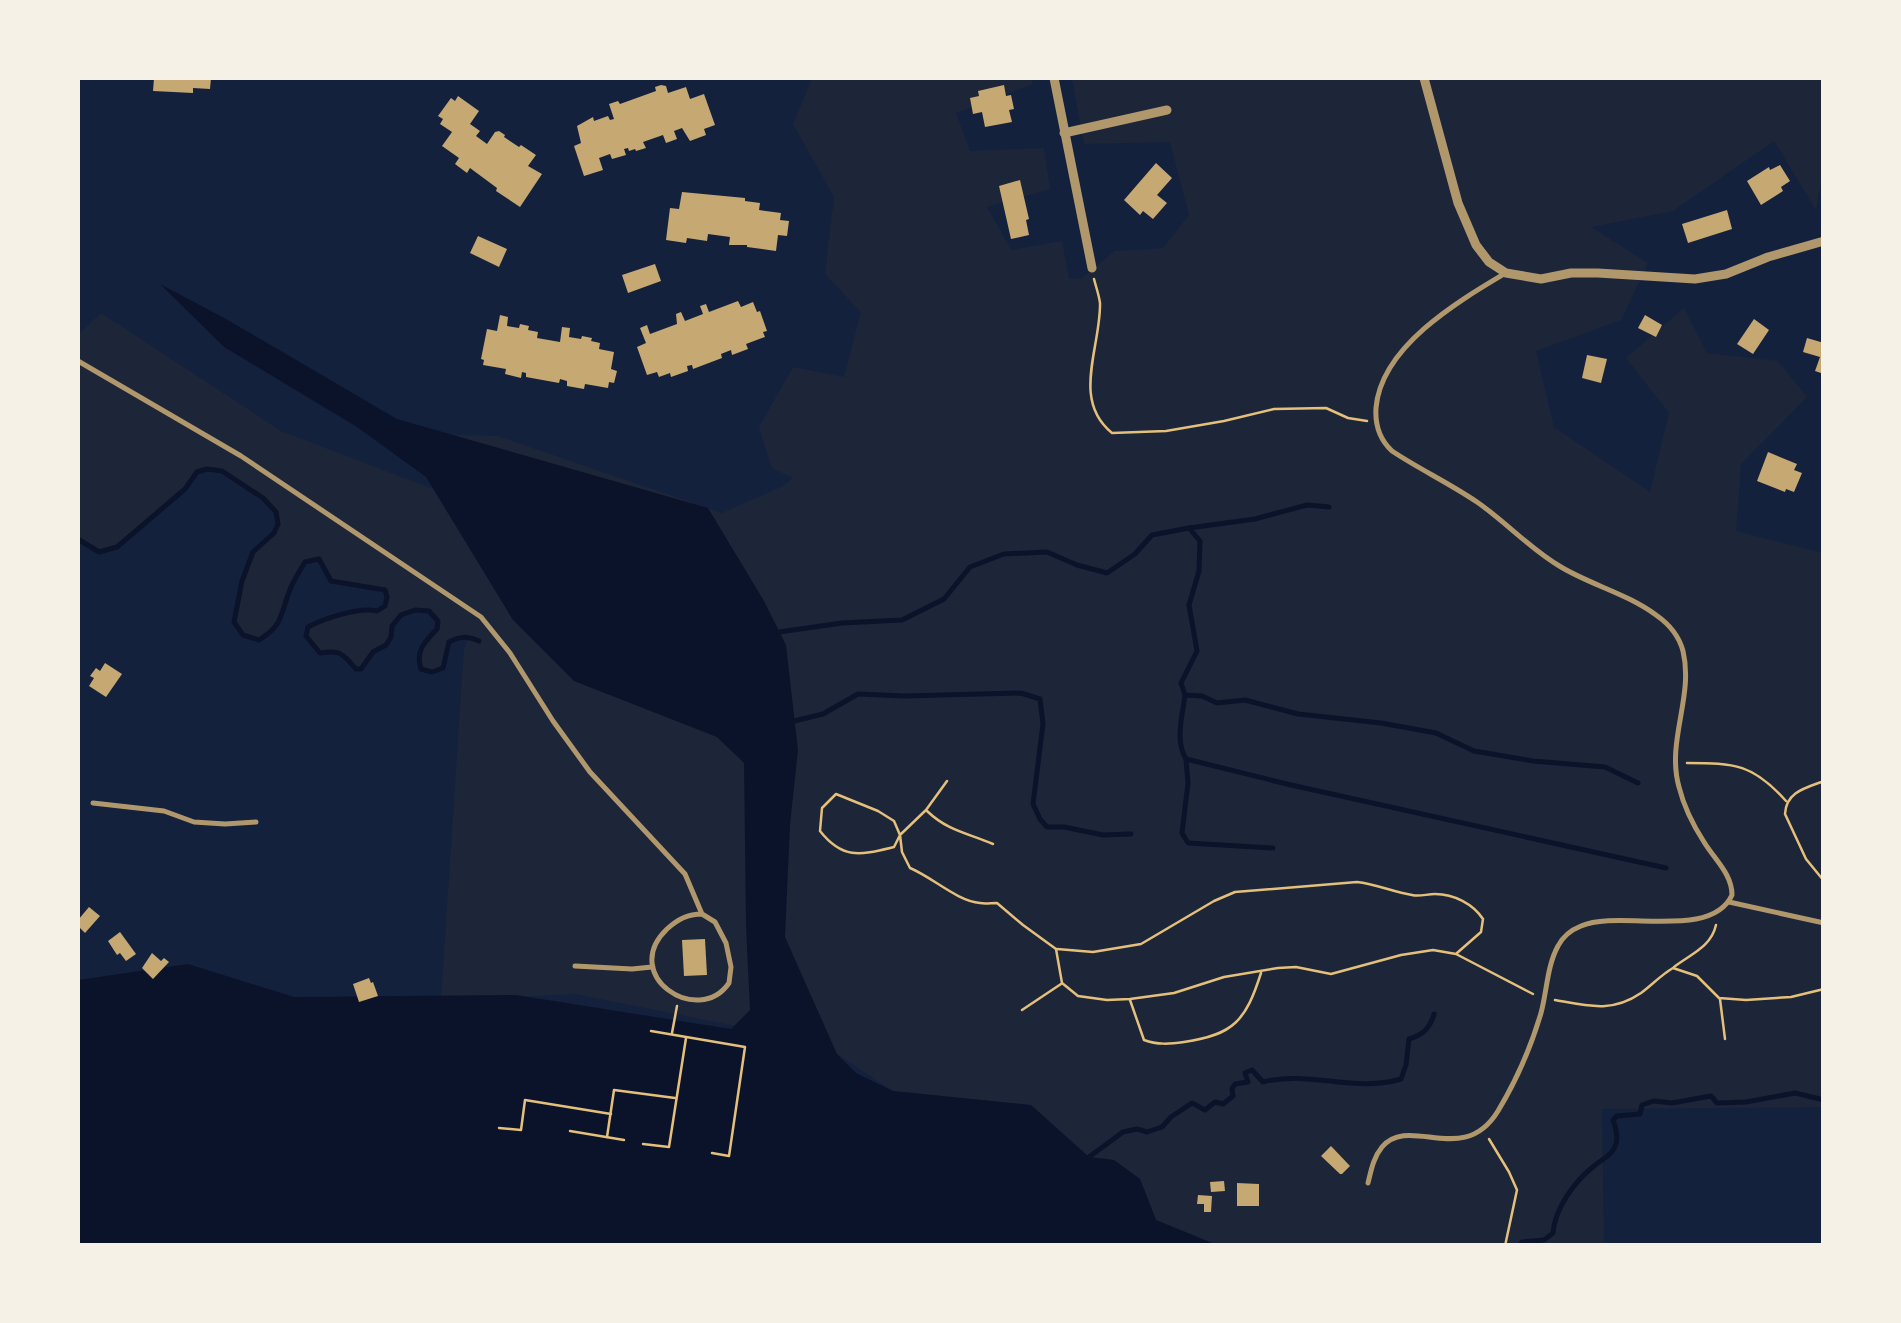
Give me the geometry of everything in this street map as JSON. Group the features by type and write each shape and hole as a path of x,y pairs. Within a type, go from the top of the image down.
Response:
{"street":[{"path":"1054,78 1092,268"},
{"path":"1424,78 1458,203 1476,245 1489,262 1506,272 1541,278 1598,273 1695,279 1726,274 1824,241"},
{"path":"1064,133 1168,110"}],"lane":[{"path":"1368,1183 1379,1151 1392,1139 1456,1139 1475,1135 1496,1115 1536,1029 1557,947 1566,934 1583,924 1603,920 1681,920 1714,914 1728,904 1732,895 1730,880 1692,822 1680,792 1676,736 1685,668 1672,629 1648,610 1556,564 1478,503 1382,440 1376,422 1378,394 1403,351 1445,311 1506,272"},
{"path":"78,362 241,456 481,616 510,652 553,722 590,772 685,874 702,914"},
{"path":"93,802 164,811 194,822 256,822"},
{"path":"1728,904 1824,923"},
{"path":"690,914 702,914 715,922 726,943 731,975 714,998 694,1000 661,985 652,967 653,949 668,928 690,914"},
{"path":"575,966 652,967"}],"path":[{"path":"1092,268 1100,300 1089,388 1101,424 1112,433 1166,431 1274,409 1308,407 1376,422"},
{"path":"1675,763 1722,763 1744,768 1759,774 1787,802"},
{"path":"947,781 926,810 900,835 894,847 843,852 820,831 822,808 836,794 850,798 894,820 900,835 902,852 910,868 928,875 958,896 978,904 997,903 1056,949 1093,952 1141,944 1236,892 1357,882 1414,896 1454,896 1478,911 1483,920 1480,932 1456,954"},
{"path":"1824,781 1795,793 1787,802 1785,814 1806,859 1824,880"},
{"path":"926,810 956,832 993,844"},
{"path":"1056,949 1062,983 1078,996 1108,1000 1174,993 1224,977 1296,967 1331,974 1432,950 1456,954 1532,994 1610,1008 1644,991 1702,949 1713,936 1714,914"},
{"path":"1672,968 1697,976 1719,998 1725,1039"},
{"path":"1130,999 1144,1040 1155,1044 1217,1036 1238,1022 1252,999 1261,972"},
{"path":"1022,1010 1062,983"},
{"path":"1719,998 1791,997 1824,990"},
{"path":"671,1034 675,1017"},
{"path":"651,1031 745,1047 729,1156 712,1153"},
{"path":"643,1144 669,1147 686,1036"},
{"path":"607,1137 614,1090 676,1098"},
{"path":"500,1128 521,1130 525,1100 611,1114"},
{"path":"1483,1130 1517,1190 1506,1246"},
{"path":"570,1131 624,1140"}],"shaded area":[{"path":"809,78 1031,78 1033,84 956,113 970,151 1044,148 1050,189 987,207 1011,250 1062,241 1069,278 1081,279 1115,251 1163,248 1189,215 1170,142 1084,144 1072,79 1075,78 1823,78 1823,171 1816,210 1774,141 1673,211 1591,227 1648,263 1621,320 1536,351 1554,427 1650,492 1669,413 1626,358 1684,308 1707,353 1778,361 1807,397 1741,464 1736,531 1823,553 1823,1107 1602,1109 1604,1245 1217,1245 1156,1220 1140,1179 1114,1160 1089,1157 1031,1105 893,1091 837,1054 746,1028 576,994 441,1000 464,648 469,638 458,637 449,642 443,668 432,672 421,669 421,652 438,621 429,611 415,610 401,615 392,626 386,645 372,654 361,669 341,654 320,653 306,636 308,627 352,612 377,611 385,606 387,597 384,590 331,581 319,559 305,562 273,632 259,640 243,635 234,622 242,581 253,552 274,533 278,524 276,512 263,498 222,471 207,469 193,476 185,489 117,547 99,552 78,539 78,335 101,313 281,431 433,489 455,435 498,436 722,513 793,478 772,468 759,427 793,367 844,377 861,312 825,274 834,197 793,124"},
{"path":"160,284 397,419 708,508 786,645 798,750 785,937 837,1054 856,1073 893,1091 1031,1105 1089,1157 1114,1160 1140,1179 1156,1220 1217,1245 78,1245 78,980 188,964 294,997 516,995 731,1029 750,1010 744,763 717,737 574,681 513,620 426,477 357,427 224,347"}],"building":[{"path":"154,78 211,78 210,89 193,88 193,93 153,91"},
{"path":"1004,85 1006,96 1011,95 1012,122 985,127 982,112 973,114 970,98 979,96 978,91"},
{"path":"666,86 668,93 686,87 690,99 704,94 715,125 704,129 706,135 690,141 682,128 674,131 677,139 666,143 663,135 643,142 646,148 628,148 624,149 626,155 599,158 603,170 584,176 574,146 581,143 577,126 593,117 594,121 608,116 614,119 609,104 656,91 655,87"},
{"path":"458,96 479,111 470,124 480,131 476,136 487,144 499,131 536,155 528,166 542,174 520,207 470,168 467,173 455,164 459,158 442,146 452,132 440,124 443,119 438,116 451,98 455,101"},
{"path":"1156,163 1172,178 1157,195 1167,203 1153,219 1143,211 1140,215 1124,200"},
{"path":"1780,165 1790,181 1781,187 1783,191 1761,205 1747,181"},
{"path":"1020,180 1029,235 1011,239 999,186"},
{"path":"682,192 760,203 759,210 781,213 780,220 789,221 787,236 778,235 776,251 729,245 730,237 708,234 707,241 666,240 670,208 679,209"},
{"path":"1727,210 1732,229 1688,243 1682,224"},
{"path":"478,236 507,249 499,267 470,253"},
{"path":"655,264 661,281 628,293 622,275"},
{"path":"738,301 741,307 753,302 760,311 767,331 763,332 765,337 746,344 748,349 732,355 731,350 721,354 722,358 693,369 692,365 687,366 688,371 671,377 670,373 659,377 657,372 647,375 637,347 646,343 640,328 647,325 650,334 677,324 676,314 681,312 685,321 703,314 700,306 706,304 709,312"},
{"path":"500,315 508,317 507,326 529,326 528,330 538,332 537,338 560,342 562,327 570,328 569,337 592,338 591,341 600,343 599,349 614,352 614,383 609,382 608,388 585,384 584,389 567,386 567,381 560,379 559,383 526,377 522,372 521,378 505,374 506,369 483,365 487,329 497,331"},
{"path":"1645,315 1662,325 1656,337 1638,328"},
{"path":"1754,319 1769,330 1753,354 1737,344"},
{"path":"1807,338 1824,343 1824,374 1815,371 1820,357 1803,352"},
{"path":"1587,355 1607,359 1601,383 1582,378"},
{"path":"1768,452 1797,464 1794,470 1802,473 1794,492 1757,481"},
{"path":"105,663 122,674 106,697 89,686 94,678 90,676"},
{"path":"89,907 100,916 85,933 78,920"},
{"path":"120,932 136,954 126,961 108,941"},
{"path":"705,939 707,975 684,976 682,940"},
{"path":"152,953 169,962 153,979 142,968"},
{"path":"369,978 378,996 359,1002 353,984"},
{"path":"1331,1146 1350,1166 1342,1174 1321,1156"},
{"path":"1224,1181 1225,1191 1211,1192 1210,1182"},
{"path":"1237,1183 1259,1184 1259,1206 1237,1206"},
{"path":"1198,1195 1212,1196 1211,1212 1204,1212 1204,1204 1197,1204"}],"waterway":[{"path":"78,539 99,552 117,547 185,489 197,472 222,471 263,498 276,512 278,524 274,533 253,552 242,581 234,622 243,635 259,640 273,630 305,562 319,559 331,581 385,590 387,597 385,606 377,611 342,614 308,627 306,636 320,653 341,654 361,669 373,652 386,645 392,626 401,615 415,610 429,611 438,621 437,629 420,651 421,669 432,672 443,668 449,642 453,640 464,637 479,641"},
{"path":"1189,528 1255,519 1307,505 1329,507"},
{"path":"779,632 902,620 944,599 970,567 1004,554 1047,552 1107,573 1135,554 1152,535 1189,528 1200,541 1199,571 1189,605 1197,651 1181,683 1185,695 1202,696 1217,703 1245,700 1298,714 1436,733 1474,751 1605,767 1638,783"},
{"path":"794,721 823,714 858,694 1021,693 1040,699 1043,724 1033,804 1040,819 1047,827 1103,835 1131,834"},
{"path":"1185,696 1180,737 1186,759 1666,868"},
{"path":"1186,759 1188,783 1182,833 1188,843 1273,848"},
{"path":"1089,1157 1123,1132 1147,1132 1162,1127 1192,1103 1205,1110 1215,1102 1223,1104 1233,1096 1235,1084 1248,1082 1245,1073 1252,1070 1263,1082 1297,1078 1366,1084 1401,1079 1409,1039 1425,1030 1434,1014"},
{"path":"1520,1246 1522,1242 1544,1240 1553,1233 1557,1214 1573,1188 1615,1148 1613,1120 1617,1116 1640,1114 1642,1105 1654,1101 1672,1103 1711,1096 1717,1103 1795,1093 1824,1100"}]}
